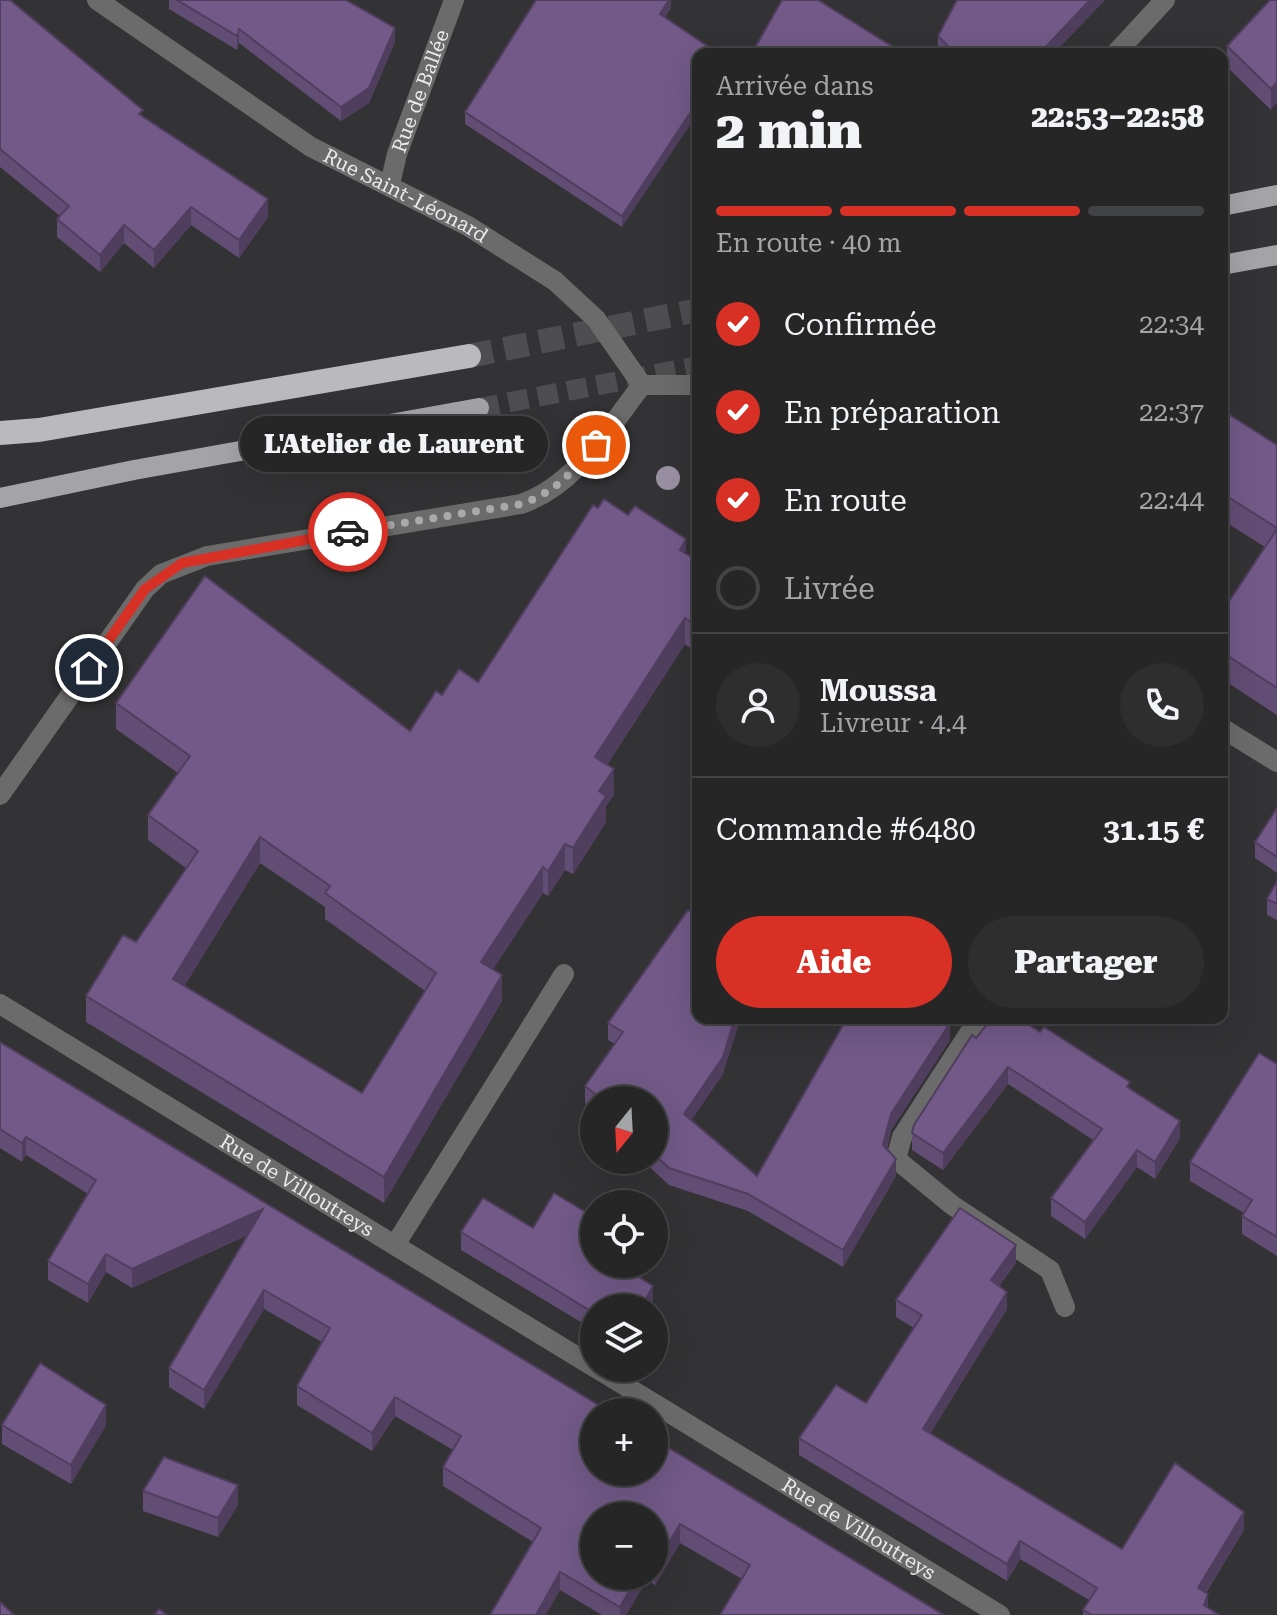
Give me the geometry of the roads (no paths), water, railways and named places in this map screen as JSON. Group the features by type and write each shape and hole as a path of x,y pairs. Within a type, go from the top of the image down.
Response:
{"highway":[{"path":"0,433 39,430 469,356"}],"main road":[{"path":"1228,205 1277,195"},
{"path":"1228,264 1277,255"},
{"path":"0,498 134,470 479,408"}],"street":[{"name":"Rue Saint-Léonard","path":"97,0 311,147 390,184 468,226 555,281 596,319 642,385"},
{"name":"Rue de Ballée","path":"390,184 397,154 454,0"},
{"path":"1121,48 1165,0"},
{"path":"0,795 124,616 161,574 207,556 521,504 543,496 564,482 642,385 692,385"},
{"path":"1228,732 1277,762"},
{"path":"395,1245 564,974"},
{"name":"Rue de Villoutreys","path":"0,1004 580,1359"},
{"path":"975,1024 902,1137 896,1159 952,1205 1050,1270 1065,1307"},
{"name":"Rue de Villoutreys","path":"618,1382 1000,1615"}],"tunnel":[{"path":"469,356 692,311"},
{"path":"479,408 692,367"}],"place":[{"name":"L'Atelier de Laurent","path":"596,445"}]}
